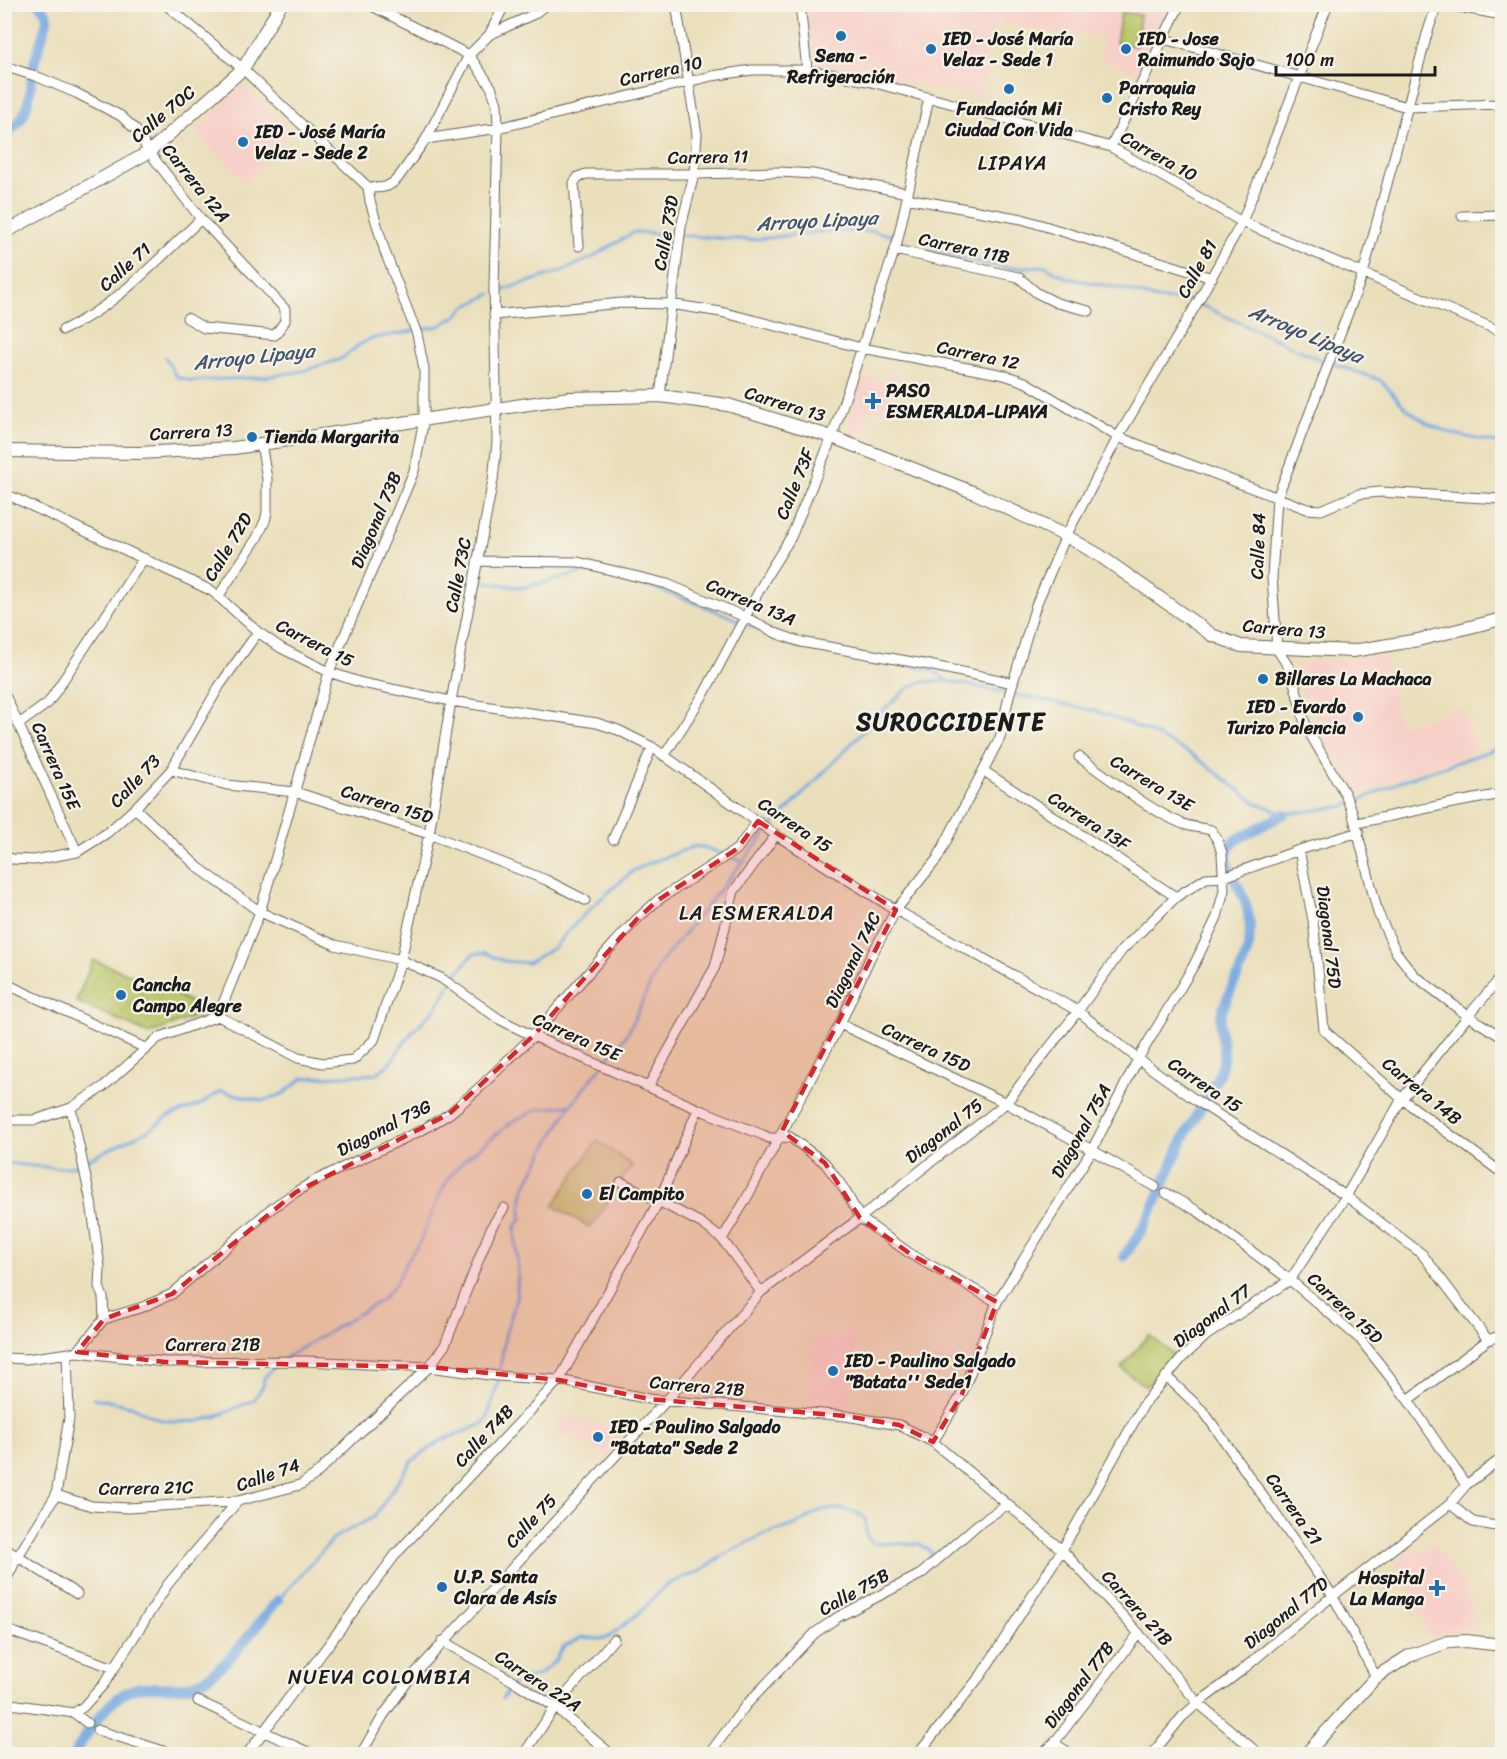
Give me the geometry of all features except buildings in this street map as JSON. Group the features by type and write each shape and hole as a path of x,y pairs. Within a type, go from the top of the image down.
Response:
{"street":[{"path":"165,4 243,69 368,188 381,189 394,183 426,139 469,56 489,35 505,4"},
{"name":"Calle 70C","path":"4,233 149,152 243,69 281,4"},
{"path":"369,4 469,56"},
{"path":"527,4 534,14"},
{"path":"489,35 534,14 547,4"},
{"name":"Calle 73D","path":"660,396 670,304 681,227 694,174 697,134 676,4"},
{"path":"800,4 807,70"},
{"path":"1111,147 1180,4"},
{"name":"Calle 81","path":"1066,536 1118,436 1198,303 1242,222 1328,4"},
{"name":"Calle 84","path":"1437,4 1363,274 1277,498 1272,577 1277,649 1292,671 1306,727 1352,811 1378,913 1396,951 1413,975 1468,1016 1503,1037"},
{"path":"1443,4 1503,15"},
{"path":"1164,39 1407,107 1503,104"},
{"name":"Calle 73C","path":"218,1016 298,1058 323,1063 353,1060 374,1040 401,960 429,834 451,701 493,480 497,442 494,287 497,104 491,87 469,56"},
{"name":"Carrera 12A","path":"4,66 76,93 121,116 136,130 149,152 201,219 285,309 285,321 275,335 204,328 187,318"},
{"name":"Carrera 10","path":"426,139 498,128 688,81 752,70 807,70 868,81 1111,147 1242,222 1503,332"},
{"name":"Calle 73F","path":"664,756 705,692 769,572 791,537 832,437 897,242 929,98"},
{"name":"Carrera 11","path":"579,246 574,183 578,177 586,174 780,172 813,174 1022,219 1212,278"},
{"name":"Diagonal 73B","path":"218,1016 260,912 329,672 414,471 424,419 424,369 416,330 385,252 368,188"},
{"path":"1462,216 1503,215"},
{"name":"Calle 71","path":"63,330 99,311 127,290 201,219"},
{"name":"Carrera 11B","path":"897,242 1018,277 1037,293 1057,303 1089,311"},
{"name":"Carrera 12","path":"494,315 622,303 670,304 721,312 861,348 1004,375 1025,382 1118,436 1307,509 1321,510 1359,494 1380,492 1503,499"},
{"name":"Carrera 13","path":"4,451 139,453 234,448 569,398 660,396 728,405 832,437 975,493 1066,536 1099,555 1212,635 1241,646 1353,651 1418,640 1503,619"},
{"name":"Calle 72D","path":"218,597 263,528 265,521 267,479 261,443"},
{"name":"Carrera 15","path":"4,493 212,591 258,632 281,648 329,672 362,683 451,701 597,723 618,730 652,747 775,834 896,910 1078,1011 1138,1059 1201,1103 1346,1196 1422,1254 1488,1340"},
{"name":"Diagonal 74C","path":"722,1239 745,1201 840,1024 870,958 896,910 936,859 984,771 1000,738 1011,689 1036,605 1066,536"},
{"path":"19,724 48,703 144,558"},
{"name":"Carrera 13A","path":"477,561 578,562 667,584 801,642 1011,689"},
{"name":"Calle 73","path":"8,858 33,860 76,852 107,833 135,808 171,770 220,685 258,632"},
{"name":"Carrera 15E","path":"4,693 76,852"},
{"path":"613,839 652,747"},
{"name":"Carrera 13E","path":"1079,757 1172,819 1185,825 1211,830"},
{"name":"Carrera 15D","path":"171,770 227,785 295,792 429,834 546,880 585,900"},
{"name":"Carrera 13F","path":"984,771 1176,897"},
{"path":"1229,875 1358,828 1447,804 1503,794"},
{"name":"Carrera 15E","path":"135,808 199,868 260,912 335,945 401,960 444,980 499,1019 533,1036 698,1109 763,1135 790,1137 825,1163 844,1189 860,1218 912,1255 997,1302"},
{"name":"Diagonal 73G","path":"104,1319 143,1307 172,1294 272,1209 296,1192 448,1114 478,1089 533,1036 619,938 658,900 727,856 759,822"},
{"name":"Diagonal 75A","path":"933,1442 962,1394 997,1302 1092,1150 1138,1059 1194,965 1218,916 1229,875 1218,841 1211,830"},
{"path":"648,1087 715,967 734,891 775,834"},
{"name":"Diagonal 75D","path":"1299,850 1313,920 1324,1030"},
{"name":"Diagonal 75","path":"667,1400 761,1292 860,1218 1006,1103 1122,950 1176,897 1206,878 1229,875"},
{"name":"Diagonal 77","path":"918,1755 981,1675 1062,1550 1144,1404 1166,1376 1207,1335 1290,1280 1346,1196 1402,1099 1503,976"},
{"path":"4,983 145,1048"},
{"path":"4,1120 35,1120 71,1108 103,1087 158,1038 218,1016"},
{"name":"Carrera 15D","path":"840,1024 1006,1103 1155,1187"},
{"name":"Carrera 14B","path":"1324,1030 1402,1099 1503,1173"},
{"path":"4,1584 18,1556 57,1494 69,1418 72,1353 104,1319 103,1297 99,1287 100,1266 91,1202 71,1108"},
{"name":"Calle 74B","path":"247,1755 396,1554 559,1380 660,1201 698,1109"},
{"path":"621,1182 701,1223 722,1239 761,1292"},
{"name":"Carrera 15D","path":"1166,1193 1199,1212 1290,1280 1360,1339 1408,1400 1466,1485"},
{"name":"Calle 74","path":"74,1713 83,1707 104,1684 168,1584 238,1500 300,1485 315,1475 429,1367 445,1345 492,1226 504,1208"},
{"path":"1408,1400 1488,1340 1503,1335"},
{"name":"Carrera 21B","path":"4,1358 26,1359 72,1353 165,1362 305,1361 429,1367 497,1376 559,1380 626,1396 846,1416 899,1425 933,1442 1062,1550 1139,1633 1197,1703 1260,1755"},
{"name":"Carrera 21","path":"1166,1376 1204,1412 1333,1596 1376,1677"},
{"name":"Calle 75","path":"361,1755 383,1716 408,1681 442,1641 667,1400"},
{"name":"Diagonal 77D","path":"1152,1755 1182,1717 1197,1703 1241,1671 1450,1504 1466,1485 1503,1458"},
{"name":"Carrera 21C","path":"57,1494 92,1506 128,1508 238,1500"},
{"name":"Calle 75B","path":"709,1755 746,1705 815,1634 838,1617 921,1574 977,1525 1008,1504"},
{"path":"1450,1504 1473,1522 1485,1526 1503,1527"},
{"path":"4,1548 77,1594"},
{"path":"4,1629 114,1668"},
{"name":"Diagonal 77B","path":"1043,1755 1139,1633"},
{"path":"524,1755 555,1707 614,1639"},
{"name":"Carrera 22A","path":"442,1641 555,1707 611,1755"},
{"path":"1306,1755 1376,1677 1409,1656 1442,1643 1466,1641 1503,1645"},
{"path":"198,1701 312,1755"},
{"path":"4,1703 74,1713 87,1723"},
{"path":"97,1730 173,1755"},
{"path":"1054,1743 1071,1755"}],"highlighted area":[{"path":"758,821 896,910 782,1131 825,1163 860,1218 912,1255 997,1302 962,1394 933,1442 899,1425 846,1416 649,1399 559,1380 429,1367 165,1362 77,1352 104,1319 172,1294 296,1192 449,1114 533,1036 637,919 658,900 737,849"}],"shaded area":[{"path":"807,5 1169,5 1139,74 1099,59 1104,38 1079,31 1077,38 996,21 980,97 814,67"},
{"name":"IED - José María Velaz - Sede 2","path":"241,85 293,130 247,183 195,133"},
{"name":"PASO ESMERALDA-LIPAYA","path":"889,370 899,373 887,411 872,407 861,437 846,431 858,396 855,394 857,386 860,387 863,380 869,376 886,381"},
{"name":"IED - Evardo Turizo Palencia","path":"1384,654 1400,726 1462,708 1477,751 1357,793 1339,761 1323,739 1314,699 1304,697 1298,664"},
{"name":"IED - Paulino Salgado \"Batata'' Sede1","path":"858,1331 850,1408 810,1405 814,1337"},
{"name":"IED - Paulino Salgado \"Batata\" Sede 2","path":"563,1414 593,1425 597,1422 623,1439 607,1459 573,1435 568,1440 558,1435 562,1429 556,1425"},
{"name":"Hospital La Manga","path":"1435,1542 1461,1581 1470,1599 1477,1625 1429,1639 1413,1594 1394,1562 1415,1548 1421,1554"}],"green space":[{"path":"1121,12 1140,15 1136,46 1116,43"},
{"name":"Cancha Campo Alegre","path":"93,960 158,985 206,1010 204,1013 149,1034 76,1001"},
{"name":"El Campito","path":"597,1140 632,1165 591,1228 553,1206"},
{"path":"1149,1335 1173,1354 1146,1387 1121,1368"}],"waterway":[{"path":"4,134 20,121 28,104 35,59 47,20 46,13 39,4"},
{"name":"Arroyo Lipaya","path":"497,292 565,270 591,258 634,232 750,240 819,232 875,231 895,237"},
{"name":"Arroyo Lipaya","path":"900,240 916,249 1010,268 1045,266 1067,278 1128,290 1157,299 1190,300 1321,360 1378,379 1406,408 1432,426 1455,434 1502,444"},
{"name":"Arroyo Lipaya","path":"165,357 177,377 192,381 265,377 303,371 341,359 370,339 439,326 456,316 465,307 491,294"},
{"path":"481,581 522,588 590,571 605,573"},
{"path":"615,576 688,600 760,630"},
{"path":"782,640 796,646 813,649"},
{"path":"911,666 935,671 946,680"},
{"path":"278,1600 334,1538 374,1517 412,1461 442,1440 481,1425 487,1419 498,1383 505,1336 516,1300 518,1276 515,1227 521,1219 522,1196 526,1185 549,1142 571,1105 628,1033 659,965 769,829 908,688 921,682 948,681 1096,711 1145,730 1193,755 1255,802 1284,814 1341,807 1401,781 1502,747"},
{"path":"1124,1256 1143,1228 1178,1150 1221,1069 1223,1061 1221,1016 1244,962 1250,932 1246,904 1228,863 1229,848 1234,841 1284,814"},
{"path":"85,1161 151,1129 169,1116 200,1105 221,1091 262,1101 283,1094 303,1078 376,1074 389,1064 413,1031 436,1008 457,973 473,954 485,953 504,961 528,963 555,947 596,903 633,871 695,846 725,855"},
{"path":"731,857 744,862"},
{"path":"285,1358 383,1299 395,1285 406,1262 420,1242 450,1176 464,1160 512,1122 538,1109 571,1105"},
{"path":"4,1163 54,1167 80,1164"},
{"path":"94,1398 131,1406 158,1419 177,1422 199,1421 218,1416 254,1400 263,1386 264,1378 276,1364"},
{"path":"519,1680 539,1675 555,1661 564,1646 582,1637 600,1639 609,1637 641,1611 666,1585 700,1571 762,1535 795,1525 821,1510 842,1509 855,1512 865,1518 867,1535 873,1543 920,1544 933,1554"},
{"path":"74,1754 103,1712 122,1695 133,1689 144,1687 186,1686 210,1676 231,1657 278,1600"},
{"path":"502,1699 513,1684"}],"place":[{"name":"Sena - Refrigeración","path":"841,36"},
{"name":"IED - José María Velaz - Sede 1","path":"931,49"},
{"name":"IED - Jose Raimundo Sojo","path":"1126,49"},
{"name":"Fundación Mi Ciudad Con Vida","path":"1009,89"},
{"name":"Parroquia Cristo Rey","path":"1107,98"},
{"name":"IED - José María Velaz - Sede 2","path":"243,142"},
{"name":"PASO ESMERALDA-LIPAYA","path":"873,401"},
{"name":"Tienda Margarita","path":"252,437"},
{"name":"Billares La Machaca","path":"1263,679"},
{"name":"IED - Evardo Turizo Palencia","path":"1358,717"},
{"name":"Cancha Campo Alegre","path":"121,995"},
{"name":"El Campito","path":"587,1194"},
{"name":"IED - Paulino Salgado \"Batata'' Sede1","path":"833,1371"},
{"name":"IED - Paulino Salgado \"Batata\" Sede 2","path":"598,1437"},
{"name":"U.P. Santa Clara de Asís","path":"442,1587"},
{"name":"Hospital La Manga","path":"1437,1588"}],"district":[{"name":"LIPAYA","path":"1013,163"},
{"name":"SUROCCIDENTE","path":"951,722"},
{"name":"LA ESMERALDA","path":"757,913"},
{"name":"NUEVA COLOMBIA","path":"380,1677"}]}
